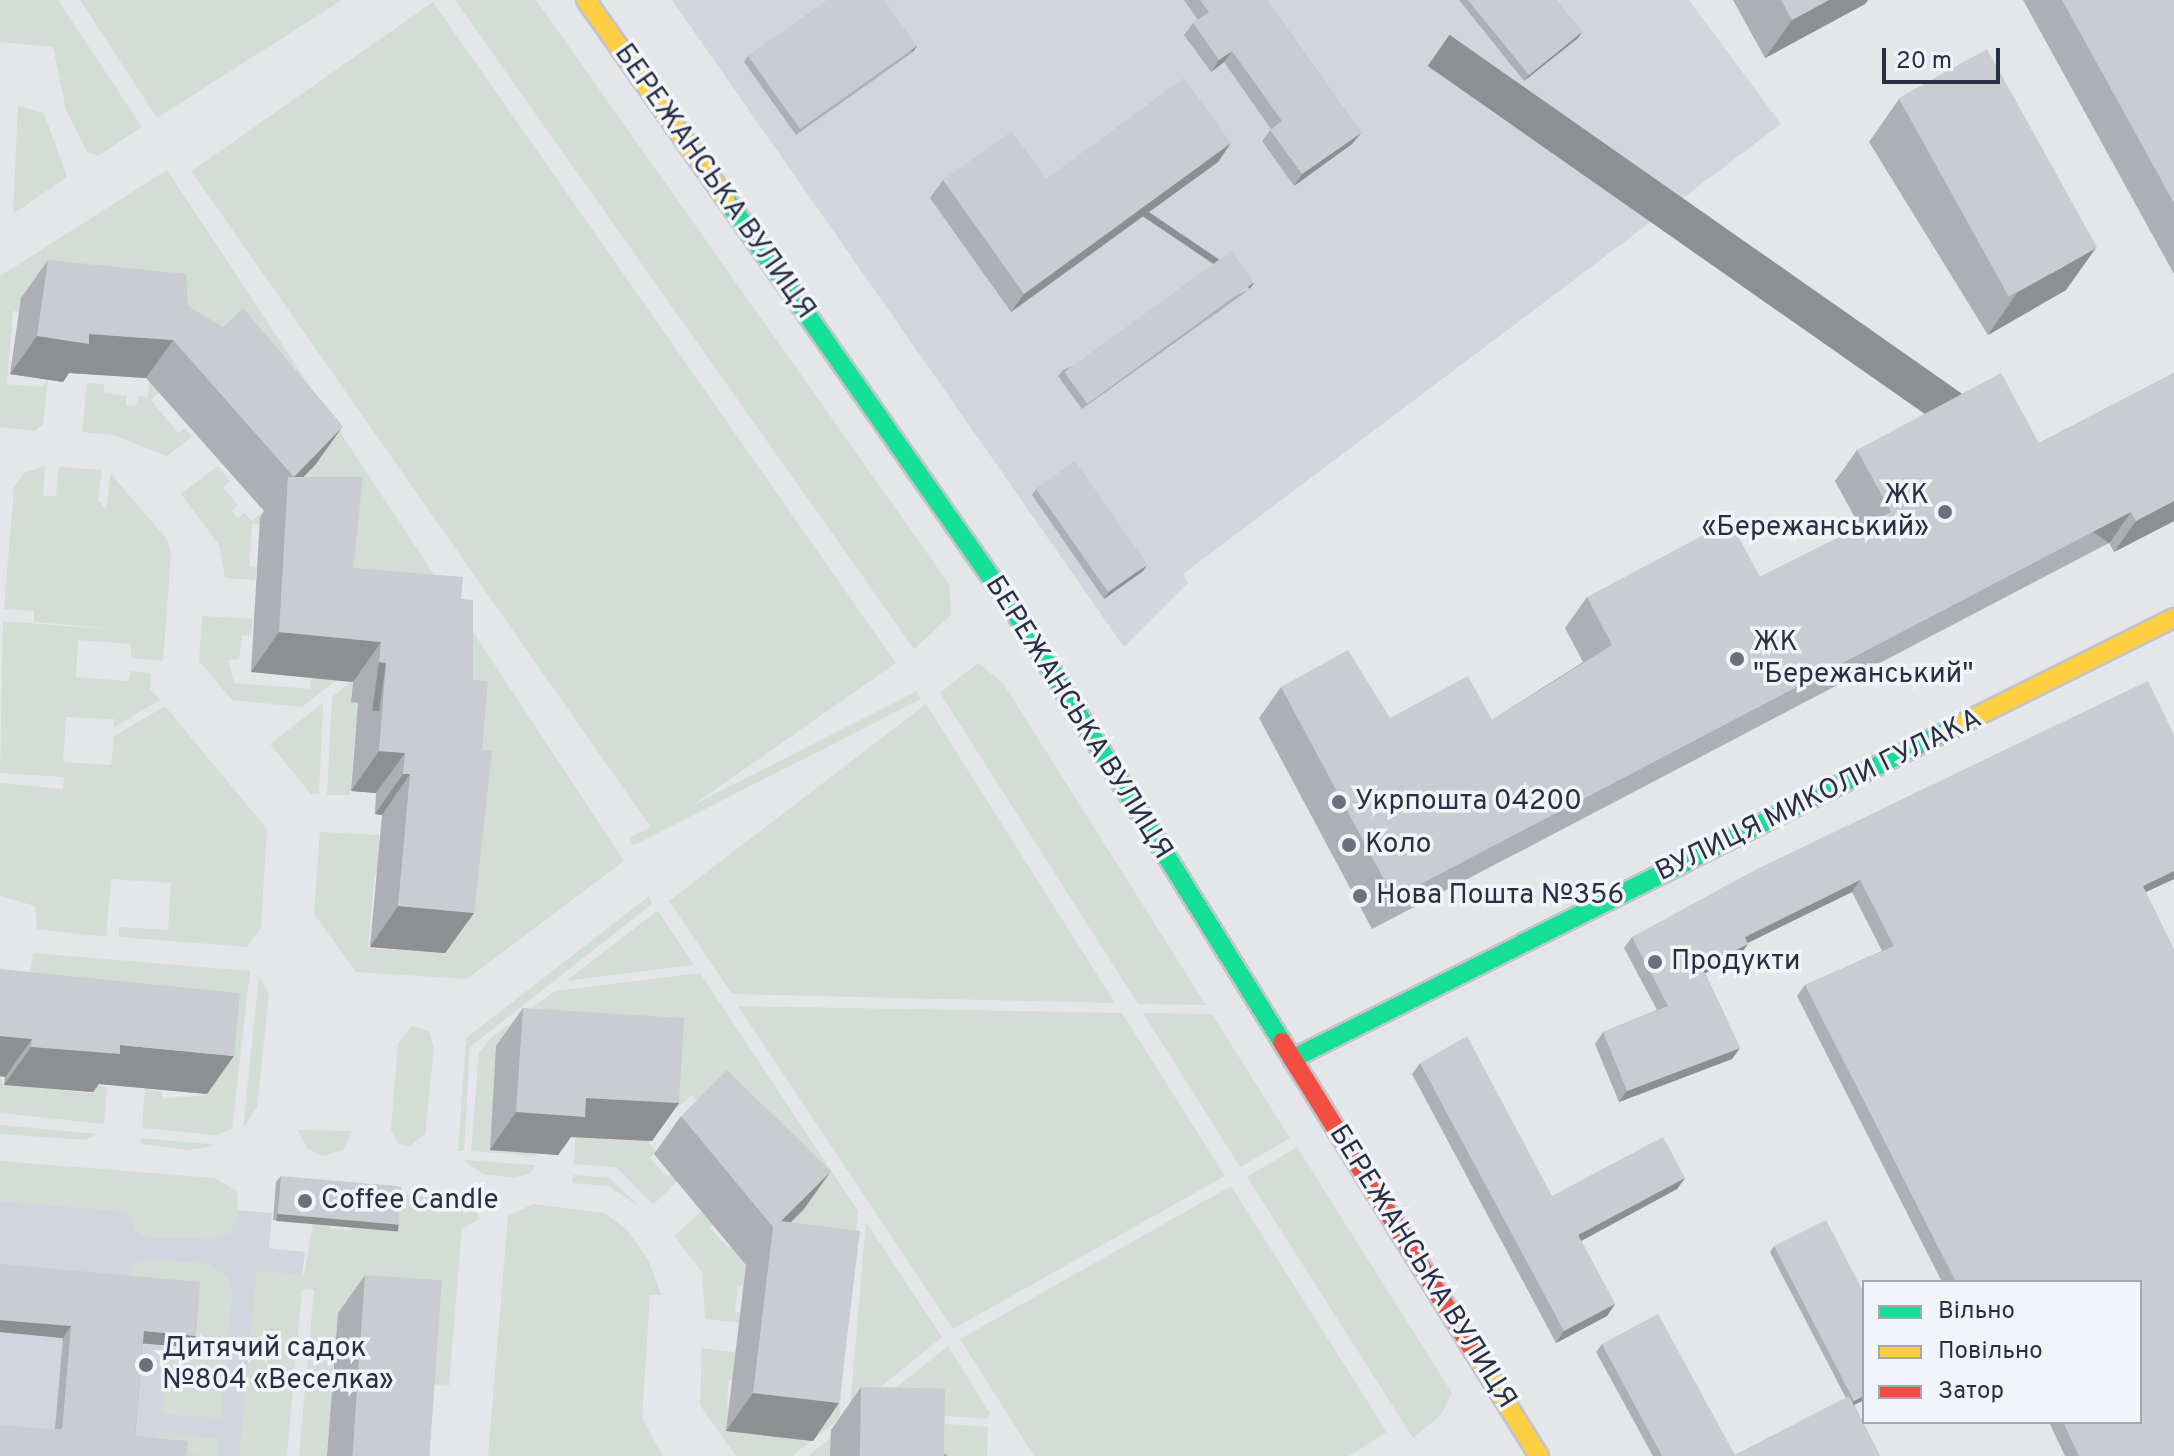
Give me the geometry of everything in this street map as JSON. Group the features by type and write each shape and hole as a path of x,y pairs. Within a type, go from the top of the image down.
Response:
{"street":[{"name":"БЕРЕЖАНСЬКА ВУЛИЦЯ","path":"586,0 1008,601 1539,1456"},
{"name":"ВУЛИЦЯ МИКОЛИ ГУЛАКА","path":"1292,1059 2174,618"}],"shaded area":[{"path":"0,0 58,0 142,127 98,156 87,152 66,110 53,47 0,42"},
{"path":"80,0 342,0 157,118"},
{"path":"455,0 536,0 949,584 951,615 914,649"},
{"path":"672,0 1689,0 1781,124 1183,574 1188,583 1124,647"},
{"path":"433,2 896,663 654,832 191,171"},
{"path":"18,106 44,113 67,177 13,214"},
{"path":"167,170 447,594 302,707 232,700 199,661 202,616 253,619 251,636 242,635 239,659 228,660 234,683 310,689 313,668 290,490 308,473 295,459 54,316 13,311 7,384 43,387 48,379 43,424 35,431 0,427 0,276"},
{"path":"151,368 173,380 151,400 178,433 185,428 192,437 167,456 113,435 82,432 87,383 104,384 104,393 127,396 126,405 136,406 138,396 148,397"},
{"path":"45,466 43,496 56,496 59,467 102,470 98,500 106,509 111,474 167,539 171,554 163,661 131,658 131,644 78,640 76,677 129,681 131,671 151,673 150,689 160,700 113,728 114,719 66,717 63,762 111,765 114,736 165,706 267,829 261,928 247,947 119,937 119,927 168,930 171,883 111,879 106,937 37,929 35,906 0,896 0,783 63,789 64,777 0,773 3,621 136,631 34,622 34,611 4,609 14,487 24,473"},
{"path":"218,466 230,481 223,487 238,505 232,511 237,518 244,513 252,521 275,502 282,526 252,524 249,566 257,567 255,580 225,578 219,545 181,494"},
{"path":"454,603 624,861 467,979 356,972 314,914 320,832 379,835 382,873 375,874 368,948 446,952 452,880"},
{"path":"978,663 1003,683 1206,1005 1138,1004 940,693"},
{"path":"353,680 351,702 368,705 366,722 356,721 350,795 327,795 332,697"},
{"path":"917,691 921,699 633,846 629,838"},
{"path":"323,703 319,794 311,794 270,744"},
{"path":"926,704 1115,1003 732,994 669,901"},
{"path":"649,896 652,904 470,1047 464,1151 458,1151 466,1038"},
{"path":"657,911 694,965 566,981"},
{"path":"33,953 250,971 232,1129 216,1135 142,1128 145,1089 162,1092 163,1099 207,1095 213,1031 0,971 30,974"},
{"path":"700,973 858,1211 839,1419 792,1456 736,1456 700,1405 702,1348 742,1353 740,1380 729,1380 727,1405 799,1430 706,1111 692,1095 676,1109 665,1099 539,1124 536,1156 471,1151 479,1052 492,1037 555,991"},
{"path":"259,976 269,994 257,1107 243,1129"},
{"path":"738,1006 1122,1013 1225,1176 953,1329"},
{"path":"1143,1013 1212,1014 1290,1138 1240,1167"},
{"path":"412,1026 429,1031 434,1049 425,1134 409,1147 398,1144 391,1130 398,1043"},
{"path":"0,1076 3,1085 93,1093 94,1085 107,1087 104,1124 0,1113"},
{"path":"0,1125 97,1134 85,1140 0,1134"},
{"path":"576,1127 643,1136 656,1151 650,1158 667,1177 673,1171 680,1179 653,1205 616,1167 574,1164"},
{"path":"298,1130 353,1131 343,1150 322,1156 307,1148"},
{"path":"141,1138 219,1145 188,1150 141,1144"},
{"path":"1297,1147 1452,1393 1441,1415 1413,1438 1247,1177"},
{"path":"463,1160 535,1165 531,1173 515,1178 483,1174"},
{"path":"0,1161 215,1178 237,1191 238,1219 229,1233 214,1239 145,1237 135,1230 128,1212 0,1201"},
{"path":"573,1175 610,1178 640,1207 608,1186 572,1183"},
{"path":"320,1184 334,1189 331,1229 351,1230 355,1191 375,1192 374,1229 396,1229 399,1194 464,1201 449,1386 407,1382 336,1456 299,1456 314,1290 302,1289 287,1456 239,1456 257,1271 304,1275"},
{"path":"1231,1186 1387,1432 1349,1456 1034,1456 960,1339"},
{"name":"Дитячий садок №804 «Веселка»","path":"0,1193 272,1213 269,1248 305,1252 282,1456 0,1456"},
{"path":"533,1204 605,1213 627,1230 648,1259 661,1295 650,1295 642,1418 663,1456 488,1456 508,1216"},
{"path":"474,1208 480,1218 328,1310 321,1300"},
{"path":"704,1209 716,1223 710,1228 727,1247 762,1242 746,1285 738,1286 735,1312 745,1313 744,1323 705,1319 702,1272 674,1236"},
{"path":"866,1222 942,1337 856,1407 850,1407"},
{"path":"147,1259 210,1264 228,1278 232,1294 225,1370 161,1364 162,1345 188,1347 193,1295 123,1288 133,1265"},
{"path":"948,1346 990,1413 987,1419 868,1410"},
{"path":"165,1383 223,1387 221,1418 163,1414"},
{"path":"857,1417 988,1427 987,1456 808,1456"},
{"path":"155,1432 218,1439 217,1456 154,1452"}],"building":[{"path":"827,0 884,0 917,46 800,129 748,56"},
{"path":"1200,0 1267,0 1361,133 1302,174 1270,130 1282,121 1232,51 1219,60 1193,23 1209,12"},
{"path":"1468,0 1556,0 1582,32 1529,75"},
{"path":"1781,0 1829,0 1792,20"},
{"path":"2062,0 2174,0 2174,203"},
{"path":"1987,49 2097,248 2009,297 1899,98"},
{"path":"1184,78 1231,143 1024,294 943,180 1012,131 1046,179"},
{"path":"1231,251 1254,283 1087,404 1064,372"},
{"path":"48,260 186,274 188,306 223,327 243,308 343,426 294,477 173,340 89,334 89,344 37,336"},
{"name":"ЖК \"Бережанський\"","path":"2001,373 2039,443 2174,373 2174,501 2136,521 2131,512 1394,898 1281,687 1348,650 1390,718 1468,676 1492,720 1612,645 1587,597 1730,521 1760,577 1891,512 1857,450"},
{"path":"1075,461 1147,564 1108,592 1036,489"},
{"path":"288,477 363,477 353,568 463,577 461,599 473,600 473,680 488,681 482,750 492,751 474,913 398,906 410,774 403,774 405,753 379,751 386,663 379,662 381,642 279,632"},
{"path":"2148,681 2174,735 2174,871 2143,886 2174,949 2174,1456 2079,1456 2064,1424 2142,1424 2142,1280 1955,1280 1805,985 1894,946 1860,880 1745,937 1748,944 1702,967 1740,1048 1627,1091 1603,1032 1668,1006 1632,937 1755,870"},
{"path":"0,969 240,993 234,1056 120,1045 120,1054 31,1047 32,1039 0,1036"},
{"path":"523,1008 684,1018 679,1103 586,1098 585,1117 516,1112"},
{"path":"1467,1036 1552,1196 1663,1137 1685,1178 1578,1235 1615,1304 1564,1331 1420,1063"},
{"path":"727,1070 831,1171 781,1221 860,1231 839,1403 753,1393 773,1227 681,1116"},
{"path":"281,1176 402,1187 398,1224 278,1214"},
{"path":"1826,1220 1862,1289 1862,1397 1854,1401 1774,1246"},
{"path":"0,1264 200,1282 196,1336 144,1331 135,1436 188,1441 186,1456 0,1456 0,1425 62,1430 71,1326 0,1320"},
{"path":"365,1275 442,1280 430,1456 352,1456"},
{"path":"1658,1314 1735,1455 1849,1396 1880,1456 1662,1456 1602,1344"},
{"path":"861,1387 945,1388 944,1456 860,1456"}],"traffic: fast":[{"path":"726,199 1008,601 1282,1042"},
{"path":"1292,1059 1949,730"}],"traffic: slow":[{"path":"586,0 726,199"},
{"path":"1949,730 2174,618"},
{"path":"1473,1350 1539,1456"}],"traffic: jam":[{"path":"1282,1042 1473,1350"}],"place":[{"name":"ЖК «Бережанський»","path":"1945,512"},
{"name":"ЖК \"Бережанський\"","path":"1737,659"},
{"name":"Укрпошта 04200","path":"1339,802"},
{"name":"Коло","path":"1349,845"},
{"name":"Нова Пошта №356","path":"1360,896"},
{"name":"Продукти","path":"1655,962"},
{"name":"Coffee Candle","path":"305,1201"},
{"name":"Дитячий садок №804 «Веселка»","path":"146,1365"}]}
